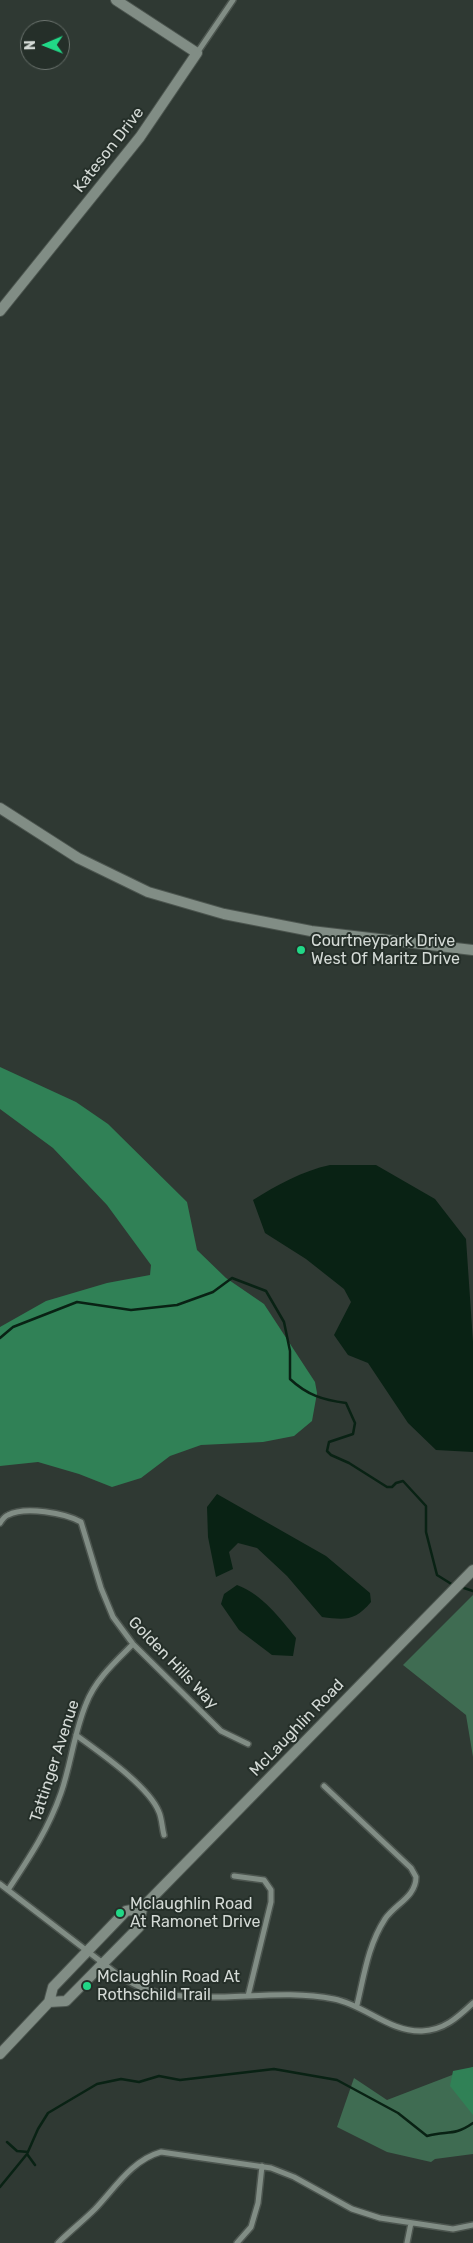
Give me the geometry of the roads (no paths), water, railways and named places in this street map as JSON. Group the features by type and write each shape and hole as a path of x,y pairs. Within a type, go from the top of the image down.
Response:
{"street":[{"path":"116,0 197,53"},
{"name":"Kateson Drive","path":"0,311 140,137 233,0"},
{"path":"0,808 78,858 148,892 224,914 311,931 473,950"},
{"name":"Golden Hills Way","path":"0,1523 7,1515 22,1510 69,1515 81,1522 101,1588 113,1617 133,1644 221,1731 248,1744"},
{"name":"McLaughlin Road","path":"0,2054 50,2002 53,1987 126,1912 142,1908 472,1570"},
{"name":"Tattinger Avenue","path":"8,1890 43,1837 61,1792 86,1703 96,1685 114,1662 133,1644"},
{"path":"76,1735 107,1758 146,1792 159,1811 164,1835"},
{"path":"324,1786 411,1868 416,1877 412,1893 385,1918 375,1936 357,2005"},
{"path":"234,1876 264,1880 271,1890 272,1902 248,1996"},
{"path":"0,1884 121,1978 144,1989 176,1996 219,1998 300,1995 333,1999 357,2005 398,2028 420,2031 440,2029 458,2018 473,2003"},
{"name":"McLaughlin Road","path":"50,2002 66,2001 103,1964 139,1927 142,1908"},
{"path":"58,2243 92,2212 137,2163 147,2156 161,2152 262,2166 294,2177 352,2209 380,2218 452,2229 473,2225"},
{"path":"237,2243 251,2227 258,2203 262,2166"},
{"path":"407,2243 411,2223"}],"waterway":[{"path":"0,1338 13,1327 77,1302 131,1310 177,1305 213,1292 232,1278 266,1291 284,1322 290,1351 290,1379 316,1396 346,1403 355,1423 353,1434 329,1442 327,1451 387,1487 392,1487 396,1483 403,1481 426,1506 426,1532 437,1575 453,1585"},
{"path":"461,1587 473,1591"},
{"path":"0,2187 27,2154 38,2129 48,2113 97,2084 121,2079 139,2082 159,2076 180,2080 274,2069 337,2080 398,2113 427,2136 455,2132 473,2123"},
{"path":"7,2142 17,2151 28,2152"},
{"path":"27,2154 35,2165"}],"place":[{"name":"Courtneypark Drive West Of Maritz Drive","path":"301,950"},
{"name":"Mclaughlin Road At Ramonet Drive","path":"120,1913"},
{"name":"Mclaughlin Road At Rothschild Trail","path":"87,1986"}]}
